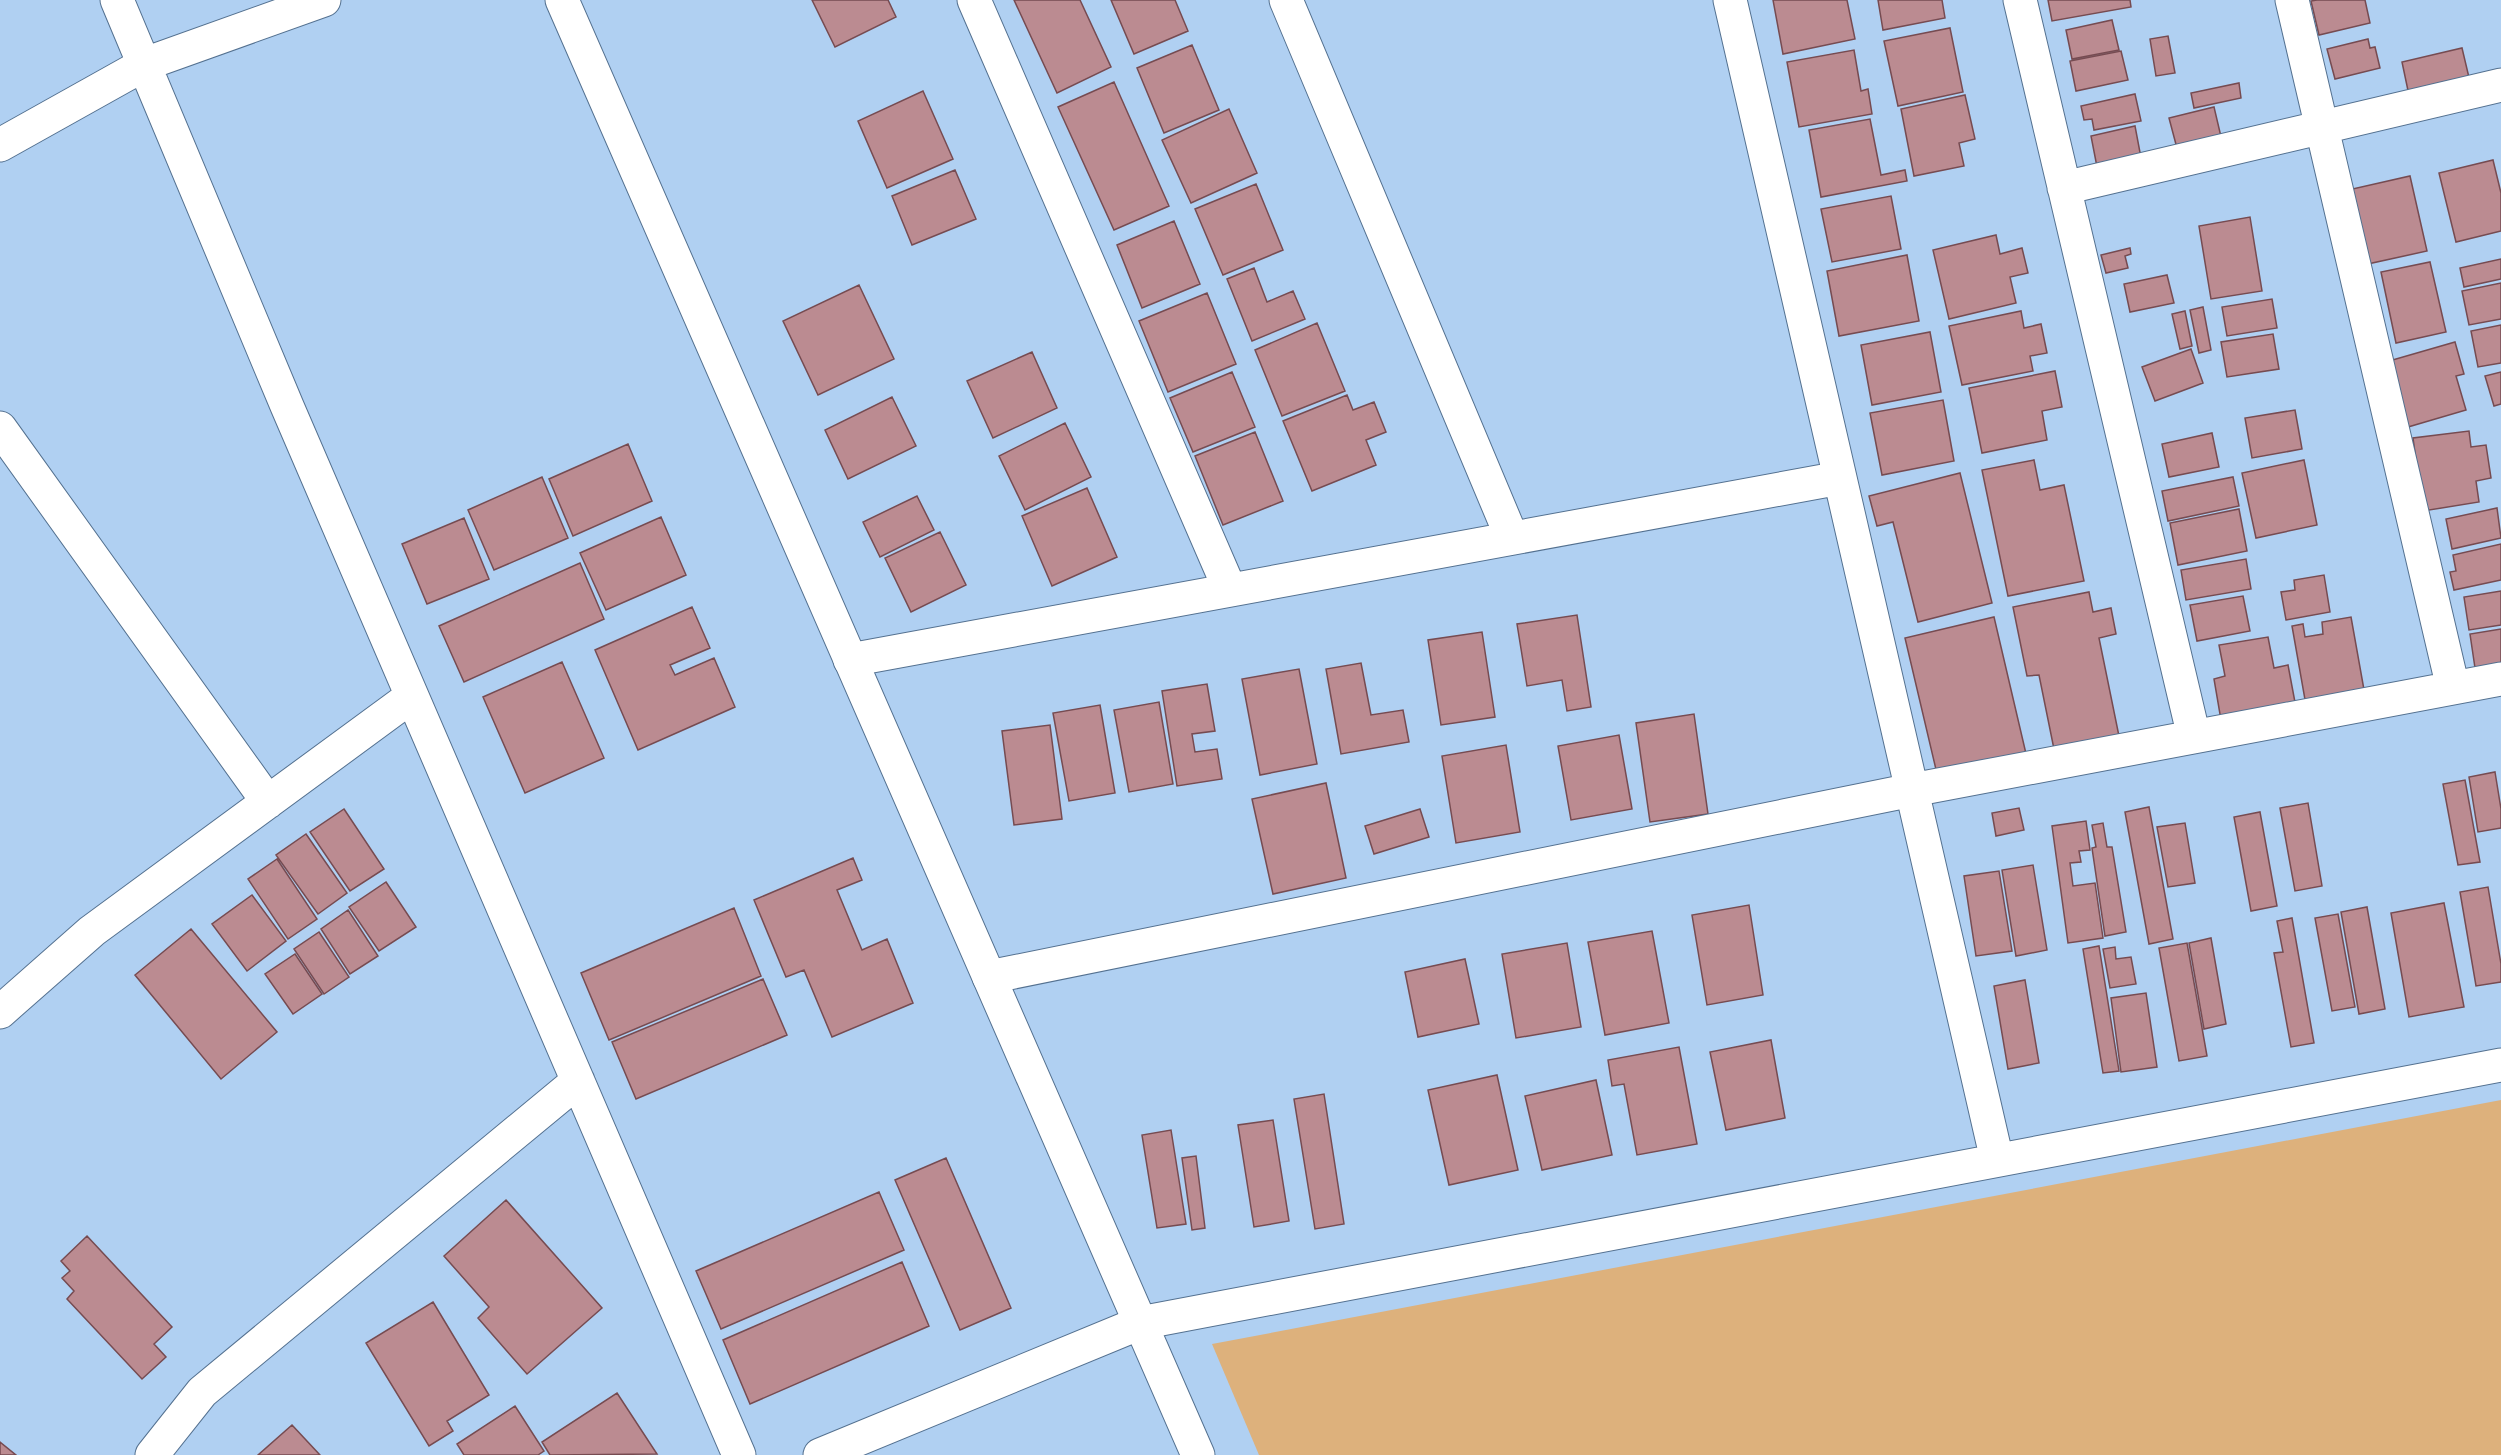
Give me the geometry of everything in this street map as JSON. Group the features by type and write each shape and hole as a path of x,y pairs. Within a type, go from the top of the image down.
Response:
{"street":[{"path":"117,0 287,406 739,1455"},
{"path":"0,145 145,64 324,0"},
{"path":"562,0 1198,1455"},
{"path":"974,0 1230,590"},
{"path":"1286,0 1512,538"},
{"path":"1730,0 1997,1160"},
{"path":"2020,0 2194,736"},
{"path":"2292,0 2453,688"},
{"path":"2064,188 2501,85"},
{"path":"0,428 268,802"},
{"path":"850,660 1840,478"},
{"path":"989,977 1912,790 2501,679"},
{"path":"0,1012 92,931 412,696"},
{"path":"820,1455 1140,1323 2501,1065"},
{"path":"152,1455 202,1392 578,1081"}],"shaded area":[{"path":"2501,1100 2501,1455 1259,1455 1212,1344"}],"building":[{"path":"812,0 888,0 896,17 835,47"},
{"path":"1014,0 1080,0 1111,67 1057,93"},
{"path":"1111,0 1175,0 1188,31 1134,54"},
{"path":"1773,0 1847,0 1855,39 1783,54"},
{"path":"1878,0 1942,0 1945,18 1883,30"},
{"path":"2048,0 2130,0 2131,7 2052,21"},
{"path":"2365,0 2370,23 2319,35 2311,1"},
{"path":"2112,20 2119,50 2072,59 2066,30"},
{"path":"1950,28 1963,92 1898,106 1884,41"},
{"path":"2168,36 2175,73 2156,76 2150,39"},
{"path":"2368,39 2370,48 2375,47 2380,68 2335,79 2327,49"},
{"path":"1192,45 1219,110 1164,133 1137,68"},
{"path":"2462,48 2471,86 2410,100 2402,62"},
{"path":"1854,50 1861,91 1868,89 1872,114 1799,127 1787,62"},
{"path":"2121,51 2128,80 2076,91 2070,61"},
{"path":"1114,82 1169,206 1114,230 1058,107"},
{"path":"2239,83 2241,98 2194,108 2191,93"},
{"path":"923,91 953,159 887,188 858,121"},
{"path":"2135,94 2141,121 2094,130 2092,119 2084,120 2081,106"},
{"path":"1965,95 1975,139 1959,143 1964,166 1914,176 1901,109"},
{"path":"2214,107 2222,141 2178,152 2169,118"},
{"path":"1229,109 1257,173 1191,203 1162,140"},
{"path":"1870,119 1881,175 1905,170 1907,181 1821,197 1809,130"},
{"path":"2135,126 2142,163 2098,172 2091,136"},
{"path":"2493,160 2501,193 2501,231 2456,242 2439,173"},
{"path":"955,170 976,219 912,245 892,196"},
{"path":"2410,176 2427,251 2363,265 2348,190"},
{"path":"1256,184 1283,250 1223,275 1195,209"},
{"path":"1891,196 1901,249 1832,262 1821,209"},
{"path":"2250,217 2262,291 2211,299 2199,226"},
{"path":"1174,221 1200,284 1142,308 1117,245"},
{"path":"1996,235 2000,254 2022,248 2028,273 2010,277 2016,303 1949,319 1933,250"},
{"path":"2130,248 2131,254 2125,256 2128,268 2106,273 2101,255"},
{"path":"1907,255 1919,321 1839,336 1827,271"},
{"path":"2501,259 2501,279 2464,287 2460,268"},
{"path":"2430,262 2446,332 2396,343 2381,272"},
{"path":"1254,268 1267,302 1293,291 1305,319 1252,341 1227,279"},
{"path":"2167,275 2174,303 2130,312 2124,284"},
{"path":"2501,283 2501,319 2469,325 2462,291"},
{"path":"859,285 894,359 818,395 783,321"},
{"path":"1207,293 1236,364 1168,392 1139,321"},
{"path":"2272,299 2277,328 2227,336 2222,307"},
{"path":"2203,307 2211,350 2199,353 2190,310"},
{"path":"2021,311 2024,328 2041,324 2047,353 2030,356 2033,371 1962,385 1949,326"},
{"path":"2185,311 2192,346 2180,349 2172,314"},
{"path":"1317,323 1345,391 1282,416 1255,350"},
{"path":"2501,325 2501,363 2478,367 2471,331"},
{"path":"1930,332 1941,392 1872,405 1861,345"},
{"path":"2273,334 2279,369 2227,377 2221,342"},
{"path":"2455,342 2464,374 2456,376 2466,410 2408,427 2389,361"},
{"path":"2191,349 2203,383 2155,401 2142,367"},
{"path":"1032,352 1057,408 993,438 967,381"},
{"path":"2055,371 2062,407 2042,411 2047,440 1982,453 1969,388"},
{"path":"1232,372 1255,427 1193,452 1170,398"},
{"path":"2501,372 2501,404 2494,406 2485,376"},
{"path":"1347,395 1353,410 1374,402 1386,432 1366,440 1376,465 1312,491 1283,421"},
{"path":"892,397 916,446 848,479 825,430"},
{"path":"1943,400 1954,461 1882,475 1870,413"},
{"path":"2295,410 2302,449 2252,458 2245,418"},
{"path":"1065,423 1091,477 1025,510 999,456"},
{"path":"2469,431 2471,447 2486,445 2491,478 2476,481 2479,502 2423,511 2413,438"},
{"path":"1255,432 1283,501 1223,525 1195,456"},
{"path":"2212,433 2219,467 2169,477 2162,444"},
{"path":"628,444 652,501 573,536 549,479"},
{"path":"2034,460 2040,490 2064,485 2084,581 2008,596 1982,470"},
{"path":"2304,460 2317,525 2256,538 2242,473"},
{"path":"1960,473 1992,603 1918,622 1893,522 1877,526 1869,496"},
{"path":"542,477 568,538 494,570 468,510"},
{"path":"2233,477 2239,506 2168,521 2162,491"},
{"path":"1087,488 1117,557 1052,586 1022,516"},
{"path":"917,496 934,530 880,557 863,522"},
{"path":"2497,508 2501,538 2452,549 2446,519"},
{"path":"2239,509 2247,551 2178,565 2170,523"},
{"path":"661,517 686,575 606,610 580,553"},
{"path":"464,518 489,579 427,604 402,544"},
{"path":"940,532 966,585 911,612 885,558"},
{"path":"2501,544 2501,580 2454,590 2450,572 2456,571 2453,555"},
{"path":"2246,559 2251,589 2186,600 2181,570"},
{"path":"580,563 604,619 464,682 439,626"},
{"path":"2324,575 2330,612 2286,620 2281,592 2295,590 2294,580"},
{"path":"2501,591 2501,625 2469,630 2464,597"},
{"path":"2089,592 2093,612 2111,608 2116,634 2099,638 2120,741 2055,754 2039,675 2027,676 2013,607"},
{"path":"2243,596 2250,631 2197,641 2190,605"},
{"path":"692,607 710,648 670,665 675,675 714,658 735,707 638,750 595,650"},
{"path":"1577,615 1591,707 1567,711 1562,680 1527,686 1517,624"},
{"path":"1994,617 2027,758 1938,778 1905,638"},
{"path":"2351,617 2366,701 2307,711 2292,626 2303,624 2305,637 2323,634 2322,622"},
{"path":"2501,629 2501,664 2475,668 2470,634"},
{"path":"1482,632 1495,717 1441,725 1428,640"},
{"path":"2268,637 2274,668 2288,665 2297,713 2222,726 2214,679 2225,676 2219,645"},
{"path":"562,662 604,758 525,793 483,697"},
{"path":"1361,663 1371,715 1403,710 1409,742 1341,754 1326,669"},
{"path":"1299,669 1317,764 1260,775 1242,679"},
{"path":"1207,684 1215,731 1192,734 1195,752 1217,749 1222,779 1177,786 1162,691"},
{"path":"1159,702 1173,784 1129,792 1114,710"},
{"path":"1100,705 1115,793 1069,801 1053,713"},
{"path":"1694,714 1708,814 1650,822 1636,723"},
{"path":"1050,725 1062,819 1014,825 1002,731"},
{"path":"1619,735 1632,809 1571,820 1558,746"},
{"path":"1506,745 1520,832 1456,843 1442,756"},
{"path":"2495,772 2501,809 2501,828 2478,832 2469,777"},
{"path":"2465,780 2480,862 2458,865 2443,784"},
{"path":"1326,783 1346,878 1273,894 1252,799"},
{"path":"2308,803 2322,886 2295,891 2280,808"},
{"path":"2149,807 2173,939 2149,944 2125,812"},
{"path":"2019,808 2024,830 1996,836 1992,813"},
{"path":"344,809 384,869 350,891 310,832"},
{"path":"1420,809 1429,837 1374,854 1365,826"},
{"path":"2260,812 2277,906 2251,911 2234,817"},
{"path":"2086,821 2090,850 2079,851 2081,862 2070,863 2073,886 2095,883 2103,938 2068,943 2052,826"},
{"path":"2103,823 2107,847 2112,847 2126,932 2105,936 2092,848 2096,847 2092,825"},
{"path":"2185,823 2195,883 2168,887 2157,827"},
{"path":"306,834 347,893 318,914 276,855"},
{"path":"853,858 862,880 837,890 862,950 887,939 913,1003 832,1037 804,970 786,977 754,900"},
{"path":"277,859 317,919 288,939 248,879"},
{"path":"2033,865 2047,950 2016,956 2002,870"},
{"path":"1999,871 2012,951 1976,956 1964,876"},
{"path":"386,882 416,927 379,951 349,907"},
{"path":"2488,887 2501,964 2501,982 2476,986 2460,892"},
{"path":"252,895 286,941 247,971 212,924"},
{"path":"2444,903 2464,1007 2409,1017 2391,913"},
{"path":"1749,905 1763,995 1707,1005 1692,915"},
{"path":"2367,907 2385,1009 2359,1014 2341,912"},
{"path":"734,908 761,976 609,1040 581,973"},
{"path":"348,910 378,956 350,974 321,929"},
{"path":"2338,914 2355,1007 2332,1011 2315,918"},
{"path":"2292,918 2314,1043 2291,1047 2274,953 2283,952 2277,921"},
{"path":"191,929 277,1032 221,1079 135,975"},
{"path":"1652,931 1669,1023 1605,1035 1588,942"},
{"path":"319,932 349,977 324,994 294,949"},
{"path":"2211,938 2226,1024 2204,1029 2189,943"},
{"path":"1567,943 1581,1027 1516,1038 1502,954"},
{"path":"2187,943 2207,1056 2179,1061 2159,948"},
{"path":"2099,946 2119,1071 2103,1073 2083,949"},
{"path":"2115,947 2116,959 2131,957 2136,984 2110,988 2103,949"},
{"path":"295,954 322,994 293,1014 265,974"},
{"path":"1465,959 1479,1024 1418,1037 1405,972"},
{"path":"763,979 787,1035 636,1099 612,1042"},
{"path":"2025,980 2039,1063 2008,1069 1994,986"},
{"path":"2146,993 2157,1067 2121,1072 2111,998"},
{"path":"1771,1040 1785,1118 1726,1130 1710,1052"},
{"path":"1679,1047 1697,1144 1637,1155 1624,1084 1612,1086 1608,1060"},
{"path":"1497,1075 1518,1170 1449,1185 1428,1090"},
{"path":"1596,1080 1612,1155 1542,1170 1525,1096"},
{"path":"1324,1094 1344,1224 1315,1229 1294,1099"},
{"path":"1273,1120 1289,1221 1254,1227 1238,1125"},
{"path":"1171,1130 1186,1224 1157,1228 1142,1135"},
{"path":"1196,1156 1205,1228 1192,1230 1182,1158"},
{"path":"946,1158 1011,1308 960,1330 895,1180"},
{"path":"879,1192 904,1250 721,1329 696,1271"},
{"path":"506,1200 602,1308 527,1374 478,1318 489,1307 444,1256"},
{"path":"87,1236 172,1327 154,1344 166,1357 142,1379 67,1299 74,1291 62,1278 70,1271 61,1261"},
{"path":"902,1262 929,1326 750,1404 723,1340"},
{"path":"433,1302 489,1395 447,1421 453,1431 429,1446 366,1343"},
{"path":"617,1393 657,1454 550,1455 542,1442"},
{"path":"515,1406 544,1451 538,1455 464,1455 457,1444"},
{"path":"292,1425 320,1455 258,1455"},
{"path":"0,1442 16,1455 0,1455"}]}
